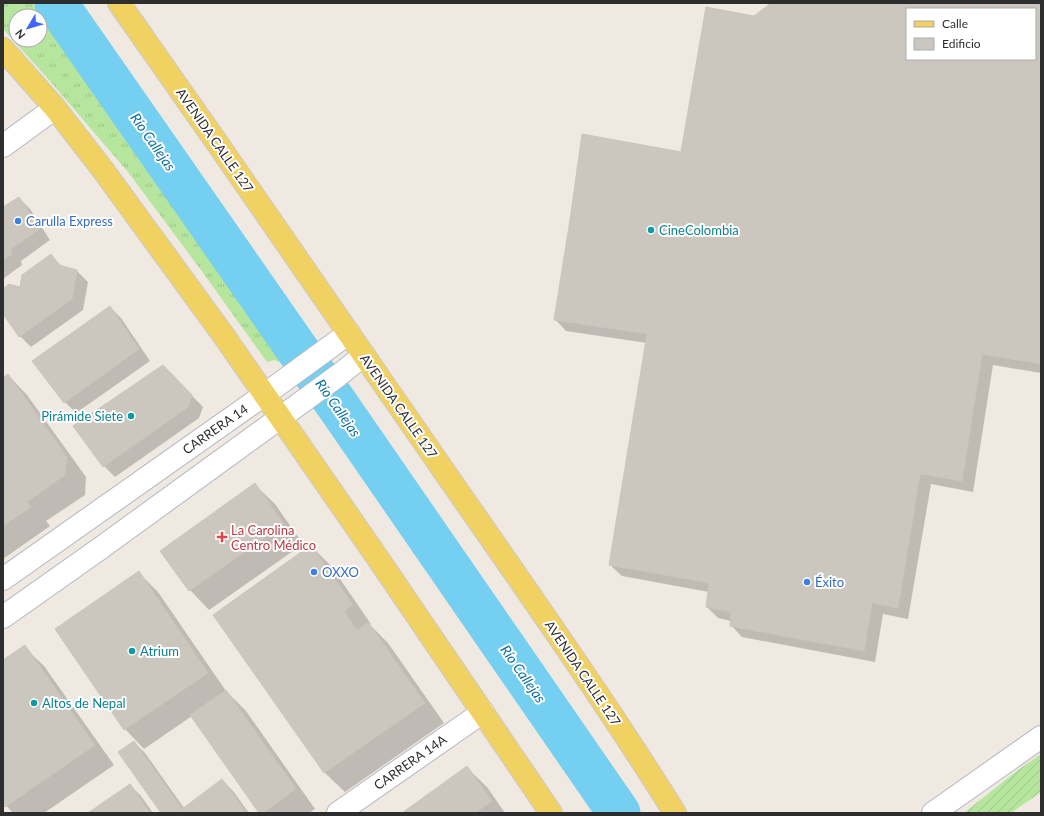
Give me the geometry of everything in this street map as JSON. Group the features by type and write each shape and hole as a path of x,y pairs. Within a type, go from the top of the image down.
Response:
{"main road":[{"name":"AVENIDA CALLE 127","path":"119,3 290,247 551,626 642,760 675,813"},
{"path":"3,49 55,108 134,212 224,336 273,388 379,560 551,813"}],"street":[{"path":"6,139 55,108"},
{"name":"CARRERA 14","path":"3,579 349,333"},
{"path":"3,617 98,550 339,375 364,355"},
{"path":"80,525 98,550"},
{"name":"CARRERA 14A","path":"338,813 483,712"},
{"path":"933,813 1041,737"}],"green space":[{"path":"3,3 33,3 37,8 8,8 8,35 3,29"},
{"path":"48,24 283,363 274,360 267,362 128,172 20,48 48,48"},
{"path":"1041,754 1041,792 1011,813 964,813 1018,770"}],"building":[{"path":"771,3 1041,3 1041,364 982,354 962,481 920,474 898,608 872,603 864,651 730,626 731,612 706,607 709,583 609,565 647,334 554,320 582,134 681,152 706,7 754,16"},
{"path":"19,197 40,229 11,249 12,254 3,260 3,207"},
{"path":"51,254 59,265 77,270 72,299 19,337 3,314 3,289 9,284 20,287 22,275"},
{"path":"110,306 139,349 64,403 32,361"},
{"name":"Pirámide Siete","path":"163,365 192,395 188,407 103,467 73,426"},
{"path":"8,374 67,457 65,475 27,502 3,467 3,378"},
{"path":"3,467 31,507 3,526"},
{"name":"La Carolina Centro Médico","path":"255,483 284,524 189,591 160,551"},
{"path":"311,545 353,605 344,611 357,630 368,622 425,703 324,773 213,615"},
{"name":"Atrium","path":"139,571 208,673 124,730 55,629"},
{"name":"Altos de Nepal","path":"25,645 95,745 5,807 3,804 3,660"},
{"path":"226,690 296,789 263,813 259,813 190,715"},
{"path":"134,741 182,809 222,779 247,813 161,813 118,752"},
{"path":"467,766 492,801 475,813 402,813"},
{"path":"130,784 150,813 88,813"}],"waterway":[{"name":"Río Callejas","path":"56,3 336,403 619,813"}],"place":[{"name":"Carulla Express","path":"18,221"},
{"name":"CineColombia","path":"651,230"},
{"name":"Pirámide Siete","path":"131,416"},
{"name":"La Carolina Centro Médico","path":"222,537"},
{"name":"OXXO","path":"314,572"},
{"name":"Éxito","path":"807,582"},
{"name":"Atrium","path":"132,651"},
{"name":"Altos de Nepal","path":"34,703"}]}
